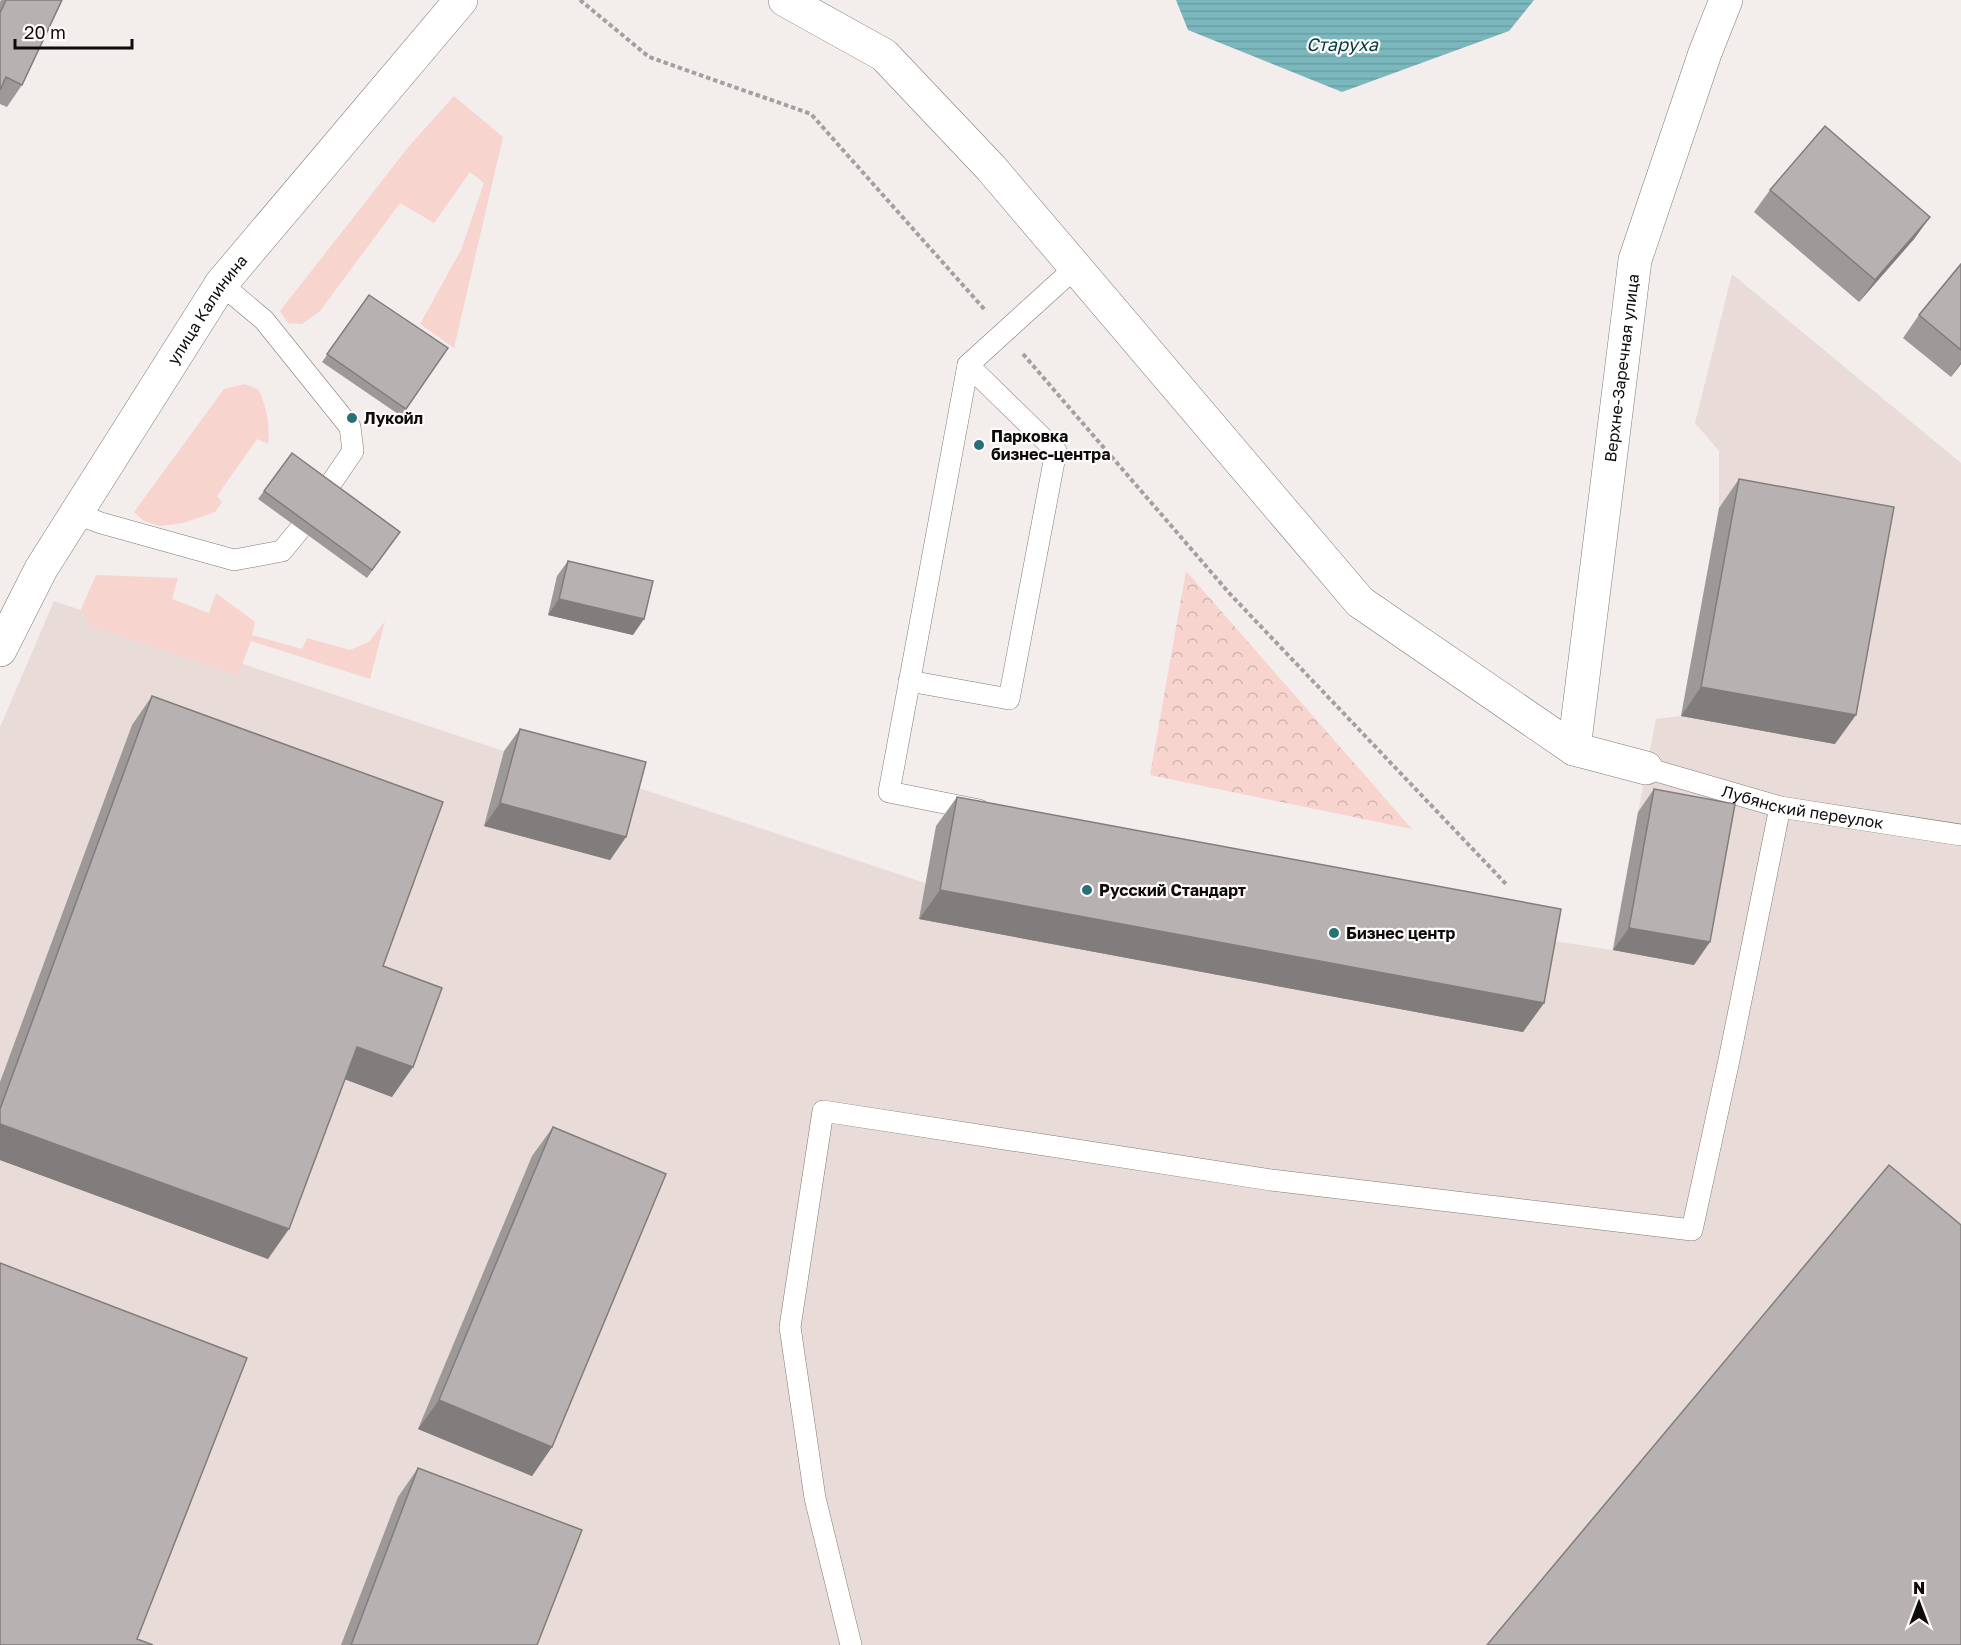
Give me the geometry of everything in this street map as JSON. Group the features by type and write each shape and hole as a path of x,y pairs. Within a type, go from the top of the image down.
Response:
{"street":[{"name":"улица Калинина","path":"0,650 41,569 221,284 460,0"},
{"path":"785,0 885,55 991,168 1360,602 1574,749 1646,768"},
{"name":"Верхне-Заречная улица","path":"1574,749 1635,260 1705,53 1726,0"}],"lane":[{"path":"997,813 889,792 968,365 1076,267"},
{"path":"77,513 101,523 234,560 282,551 300,529 353,451 350,427 264,320 221,284"},
{"path":"909,681 1009,699 1056,451 968,365"},
{"name":"Лубянский переулок","path":"1646,768 1780,807 1961,835"},
{"path":"850,1645 815,1498 790,1327 824,1111 1271,1180 1692,1230 1732,1048 1780,807"}],"shaded area":[{"path":"1732,274 1961,463 1961,1645 0,1645 0,727 54,601 504,751 630,785 925,883 1541,939 1612,950 1656,719 1681,716 1719,508 1719,451 1695,423"}],"green space":[{"path":"454,96 503,137 454,348 420,324 461,250 484,183 470,172 434,223 400,203 320,311 302,324 288,323 280,311 410,145"},
{"path":"245,384 259,390 262,397 269,430 268,444 257,439 217,496 222,502 215,512 183,523 160,526 144,521 134,512 224,389"},
{"path":"1186,571 1412,829 1150,775"},
{"path":"96,575 178,578 172,599 209,613 216,593 255,622 252,635 302,649 307,638 350,650 369,642 385,621 370,679 251,641 238,675 90,625 81,609"}],"water":[{"name":"Старуха","path":"1176,0 1534,0 1509,31 1342,92 1188,30"}],"building":[{"path":"6,0 62,0 22,85 6,77 0,90 0,13"},
{"path":"1825,126 1930,217 1875,280 1770,190"},
{"path":"1961,264 1961,350 1919,315"},
{"path":"369,295 448,348 406,409 327,354"},
{"path":"292,453 400,532 372,570 264,491"},
{"path":"1739,479 1894,507 1856,715 1701,687"},
{"path":"568,561 653,581 644,619 559,599"},
{"path":"152,696 443,802 383,966 442,988 413,1067 357,1047 289,1229 0,1124 0,1109"},
{"path":"520,729 646,762 626,837 500,803"},
{"path":"1654,789 1735,804 1710,942 1629,928"},
{"path":"957,797 1561,909 1544,1003 940,890"},
{"path":"553,1127 666,1174 552,1447 439,1400"},
{"path":"1889,1165 1961,1225 1961,1645 1487,1645"},
{"path":"0,1263 247,1358 137,1639 153,1645 0,1645"},
{"path":"418,1468 582,1530 537,1645 351,1645"}],"place":[{"name":"Лукойл","path":"352,418"},
{"name":"Парковка бизнес-центра","path":"979,445"},
{"name":"Русский Стандарт","path":"1087,890"},
{"name":"Бизнес центр","path":"1334,933"}]}
